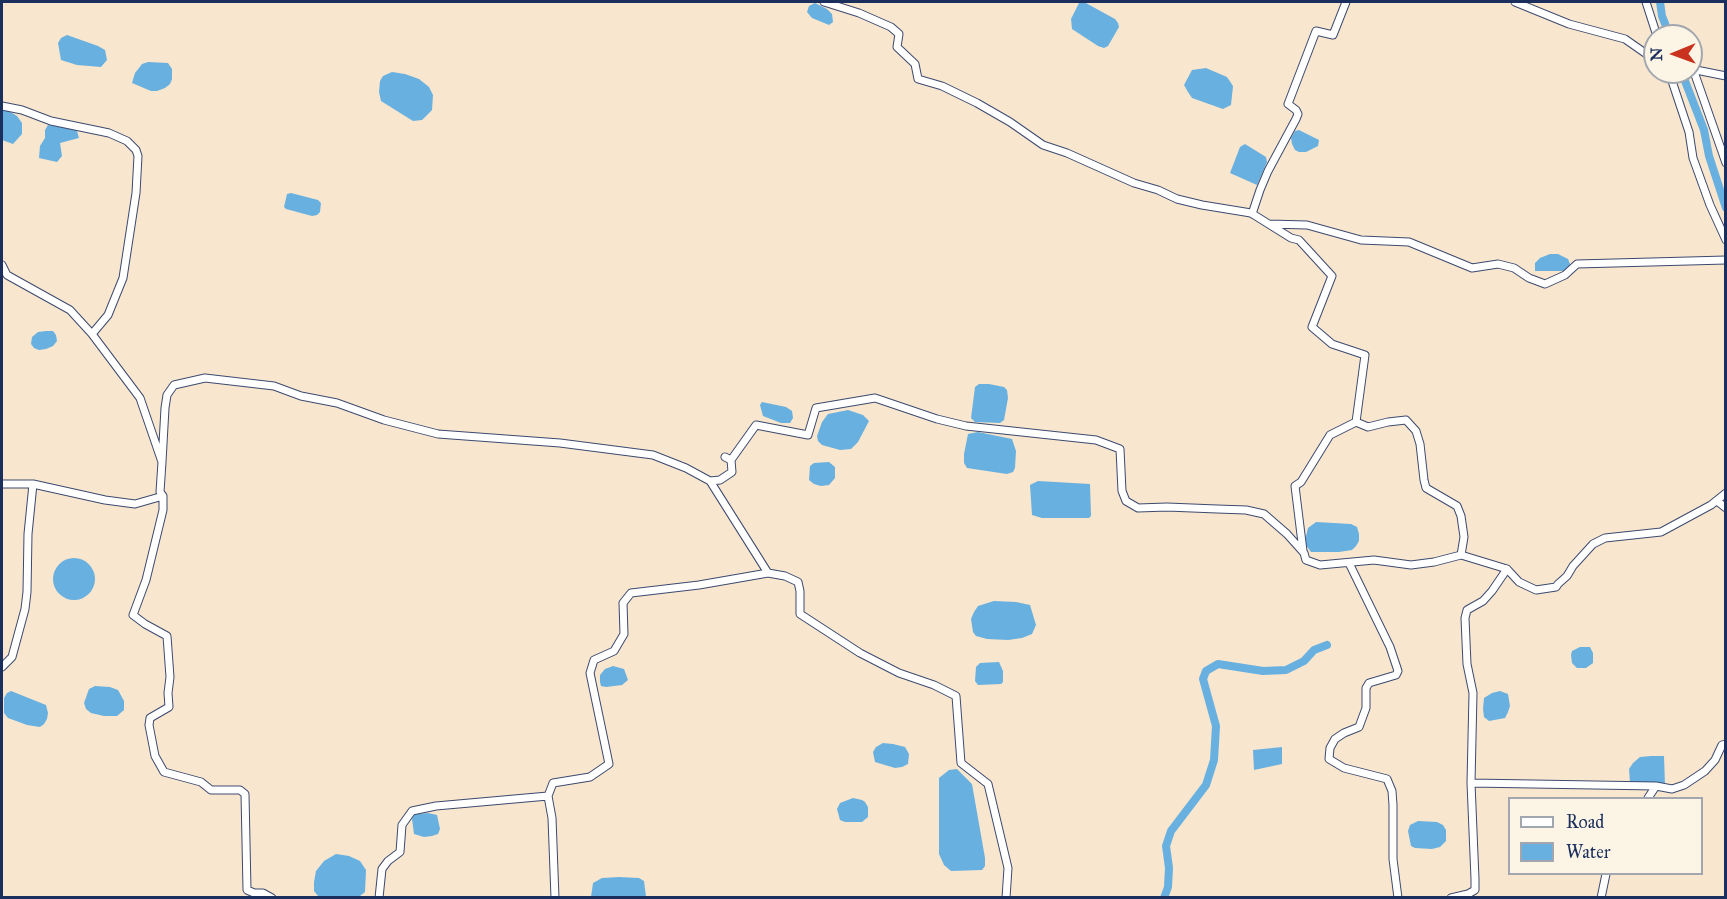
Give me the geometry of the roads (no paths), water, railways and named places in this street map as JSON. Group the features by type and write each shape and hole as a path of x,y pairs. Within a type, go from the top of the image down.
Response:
{"street":[{"path":"824,2 859,13 891,27 899,34 897,47 915,64 918,79 942,86 977,103 1043,145 1177,199 1252,214 1291,238 1299,240 1332,276 1312,327 1332,344 1365,355 1356,422"},
{"path":"1252,214 1268,171 1298,114 1288,104 1316,31 1333,35 1346,2"},
{"path":"1515,2 1569,24 1625,39 1643,52"},
{"path":"1646,2 1654,24"},
{"path":"1703,71 1725,76"},
{"path":"1673,84 1689,132 1693,158 1725,240"},
{"path":"1697,84 1725,163"},
{"path":"2,106 22,110 51,121 109,133 128,141 136,150 138,156 136,193 123,278 108,315 92,334"},
{"path":"1268,224 1307,225 1361,240 1409,243 1472,268 1498,264 1514,268 1529,278 1545,284 1565,274 1577,264 1725,261"},
{"path":"2,266 6,275 70,310 92,334 140,398 162,462"},
{"path":"272,897 247,890 245,794 240,790 211,790 201,782 164,772 155,756 149,725 150,718 169,707 168,636 133,615 148,571 163,510 163,496 160,492 165,408 168,394 174,385 205,378 274,386 438,434 560,443 653,455 687,468 710,481 768,573"},
{"path":"710,481 720,480 732,472 728,458 756,425 808,435 816,408 875,398 937,419 966,426 1096,440 1120,449 1122,491 1126,501 1138,508 1246,510 1264,514 1304,553"},
{"path":"1461,555 1464,537 1457,506 1426,488 1420,444 1416,431 1406,420 1368,427 1356,422 1330,435 1301,482 1295,486 1306,560 1320,565 1374,560 1411,565 1461,555 1507,569 1519,582 1536,590 1556,587 1568,576 1573,566 1593,544 1605,538 1661,532 1717,501 1725,493"},
{"path":"2,484 33,484 105,500 135,504 163,496"},
{"path":"2,667 12,657 25,609 33,484"},
{"path":"1717,501 1725,508"},
{"path":"1349,562 1390,647 1398,671 1396,675 1369,683 1366,688 1366,708 1359,727 1335,739 1330,748 1329,759 1344,768 1387,779 1392,791 1393,859 1398,897"},
{"path":"1478,897 1474,890 1471,783 1473,693 1467,664 1465,618 1467,610 1483,601 1507,569"},
{"path":"555,897 552,818 548,796 554,783 590,777 609,764 590,673 594,660 614,651 624,634 623,603 631,593 699,585 768,573 785,576 798,582 800,614 860,653 899,673 934,685 956,696 961,763 988,784 1008,868 1006,897"},
{"path":"1471,783 1656,786 1672,789 1684,785 1705,771 1715,760 1722,745 1725,744"},
{"path":"1649,797 1656,786"},
{"path":"379,897 382,869 400,852 402,825 412,811 436,806 548,796"},
{"path":"1601,897 1606,875"},
{"path":"1451,897 1468,894 1474,890"}],"water":[{"path":"1084,2 1115,19 1118,23 1119,27 1108,46 1104,48 1072,29 1071,19 1079,3"},
{"path":"815,3 832,14 833,22 829,25 812,18 807,12 809,6"},
{"path":"67,35 105,50 107,60 101,67 77,65 61,60 58,43"},
{"path":"168,63 172,69 170,84 157,91 151,91 132,83 135,73 142,64"},
{"path":"1206,68 1227,77 1233,86 1231,105 1223,109 1192,98 1184,85 1192,70"},
{"path":"392,72 419,79 429,87 433,95 432,110 422,120 413,121 381,101 380,81 383,76"},
{"path":"2,110 7,110 17,116 22,123 22,134 13,144 2,140"},
{"path":"48,125 70,128 77,131 79,138 60,143 62,156 57,162 39,158 40,146 45,138"},
{"path":"1299,130 1319,140 1318,146 1306,152 1295,150 1291,138 1295,131"},
{"path":"1245,144 1266,157 1267,162 1257,185 1230,173 1240,147"},
{"path":"287,194 318,200 321,203 320,212 312,216 286,209 284,207"},
{"path":"1550,254 1558,254 1568,259 1569,268 1563,271 1535,271 1535,263"},
{"path":"53,331 57,341 46,349 34,348 31,344 32,337 38,332"},
{"path":"979,384 1004,387 1007,390 1004,420 1000,423 975,422 971,418 975,387"},
{"path":"762,402 786,407 792,411 793,418 790,423 781,423 763,416 760,405"},
{"path":"848,410 863,415 869,421 858,442 851,449 840,450 822,445 817,436 822,422 828,414"},
{"path":"978,432 1012,439 1016,451 1013,472 1007,474 967,468 964,463 964,454 968,434"},
{"path":"829,462 835,467 835,478 829,485 821,486 809,480 810,466 814,463"},
{"path":"1038,481 1090,484 1091,516 1089,518 1042,518 1032,515 1030,485"},
{"path":"1316,522 1351,524 1357,527 1359,541 1352,550 1311,552 1305,540 1308,528"},
{"path":"74,558 82,559 89,564 94,571 94,587 89,594 82,599 74,600 66,599 59,594 54,587 53,579 54,571 59,564 66,559"},
{"path":"994,601 1030,605 1036,625 1032,634 1008,640 976,636 971,619 974,612 978,606"},
{"path":"1580,647 1590,647 1593,653 1593,663 1586,668 1577,668 1572,663 1572,651"},
{"path":"999,662 1003,671 1003,682 978,685 975,681 976,667 980,663"},
{"path":"613,666 624,669 628,680 622,685 601,686 600,675 605,669"},
{"path":"95,686 118,690 124,701 124,710 117,716 104,716 91,713 86,709 84,703 89,689"},
{"path":"11,691 46,705 48,713 44,724 40,727 27,725 8,718 4,713 4,698"},
{"path":"1500,691 1508,694 1510,706 1508,712 1505,718 1489,721 1484,717 1484,698"},
{"path":"883,743 905,747 909,754 908,764 895,768 875,762 873,752"},
{"path":"1282,747 1282,764 1254,770 1253,750"},
{"path":"1664,756 1665,785 1630,782 1629,769 1633,763 1640,757"},
{"path":"957,769 972,784 985,858 985,866 982,870 951,871 944,865 939,854 939,778 949,770"},
{"path":"853,798 862,800 868,807 868,817 862,822 840,820 837,809 840,803"},
{"path":"428,813 437,815 440,829 438,834 424,837 414,834 412,819 414,815"},
{"path":"1418,821 1437,822 1443,825 1446,830 1446,841 1440,847 1432,849 1411,846 1408,831 1410,825"},
{"path":"336,854 360,861 366,870 365,892 357,898 324,897 318,896 314,891 316,871 324,861"},
{"path":"602,878 639,878 644,881 646,897 591,897 593,883"}],"waterway":[{"path":"1660,2 1665,24"},
{"path":"1686,84 1704,130 1709,156 1726,208"},
{"path":"1164,898 1168,887 1169,868 1166,846 1171,831 1206,785 1214,760 1216,726 1203,679 1206,671 1218,664 1263,671 1286,670 1304,661 1314,650 1327,645"}]}
